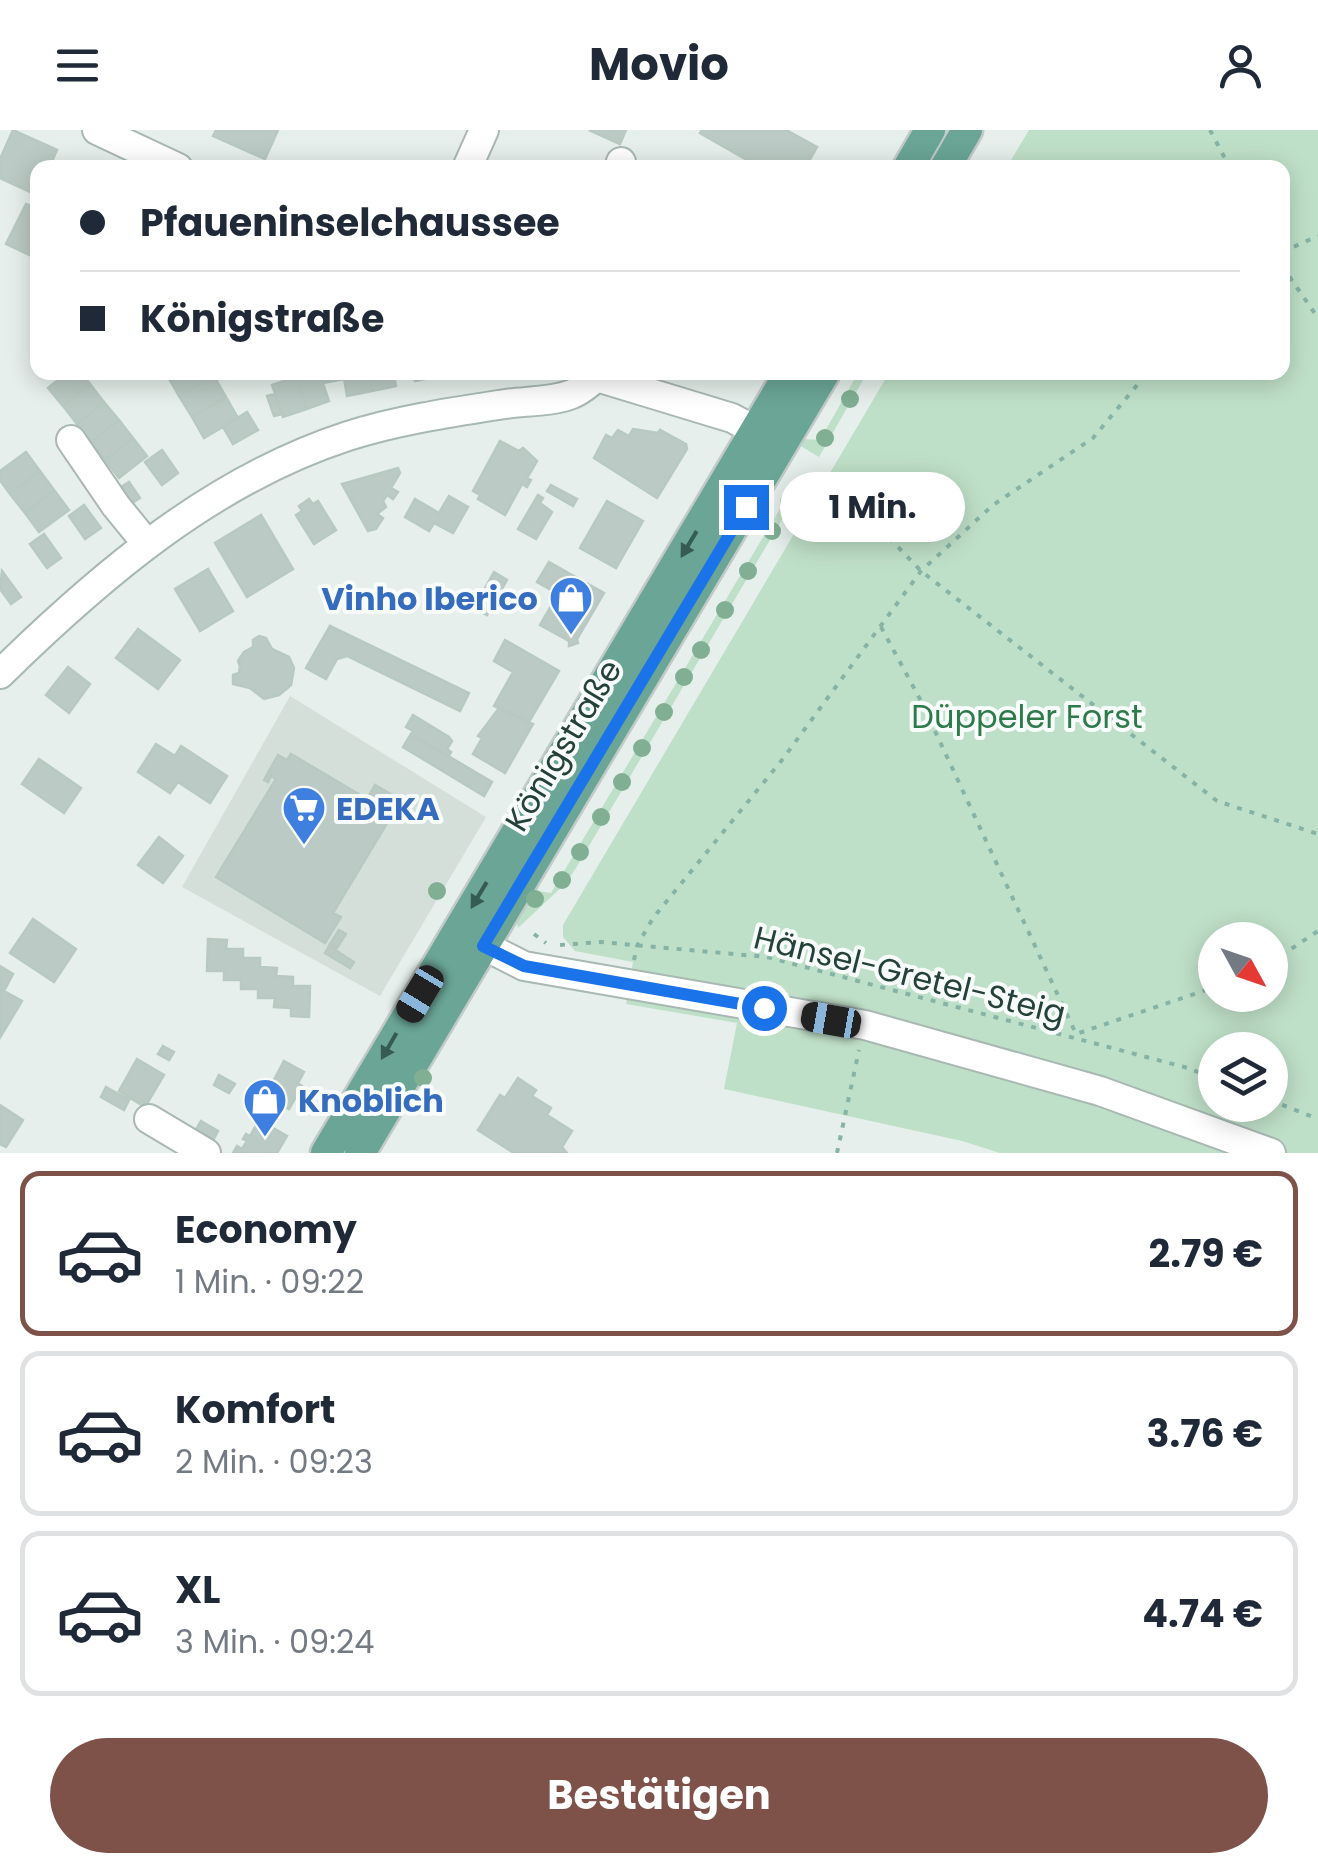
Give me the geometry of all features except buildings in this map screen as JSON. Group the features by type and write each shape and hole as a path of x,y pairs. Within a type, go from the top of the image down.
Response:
{"main road":[{"path":"913,160 930,130"},
{"path":"950,160 967,130"},
{"name":"Königstraße","path":"326,1153 470,939 522,882 770,438 788,380"},
{"name":"Königstraße","path":"360,1153 470,939 507,848 770,438 818,380"}],"street":[{"path":"98,130 161,160"},
{"path":"471,160 484,130"},
{"path":"0,674 96,584 147,544 238,486 293,458 350,436 470,410 573,394 589,380"},
{"path":"611,380 732,418 770,438"},
{"path":"71,440 147,544"},
{"path":"507,848 522,882"},
{"path":"470,939 524,966 865,1025 1100,1091 1271,1153"},
{"path":"149,1120 206,1153"}],"path":[{"path":"1210,130 1226,160"},
{"path":"1290,248 1318,236"},
{"path":"1290,278 1318,318"},
{"path":"628,984 637,946 653,918 782,760 921,570 993,505 1093,438 1141,380"},
{"path":"824,475 921,570 1217,802 1318,834"},
{"path":"881,627 921,701 1076,1034 1198,993"},
{"path":"1288,951 1318,930"},
{"name":"Hänsel-Gretel-Steig","path":"534,934 550,946 600,942 767,957 1198,1072"},
{"path":"837,1153 865,1025"},
{"path":"1288,1107 1318,1119"}],"shaded area":[{"path":"290,696 486,817 380,996 182,887"}],"green space":[{"name":"Düppeler Forst","path":"1029,130 1318,130 1318,1153 1000,1153 962,1141 724,1089 737,1023 626,1004 633,962 575,951 563,937 563,925 885,380 1290,380 1290,160 1011,160"},
{"path":"854,380 863,380 819,457 799,445 803,439 820,440"},
{"path":"787,497 793,501 576,868 566,883 518,928 516,918 533,890 551,893"}],"place":[{"name":"Vinho Iberico","path":"571,636"},
{"name":"EDEKA","path":"304,846"},
{"name":"Knoblich","path":"265,1138"}],"route":[{"path":"746,507 483,946 524,966 764,1008"}]}
